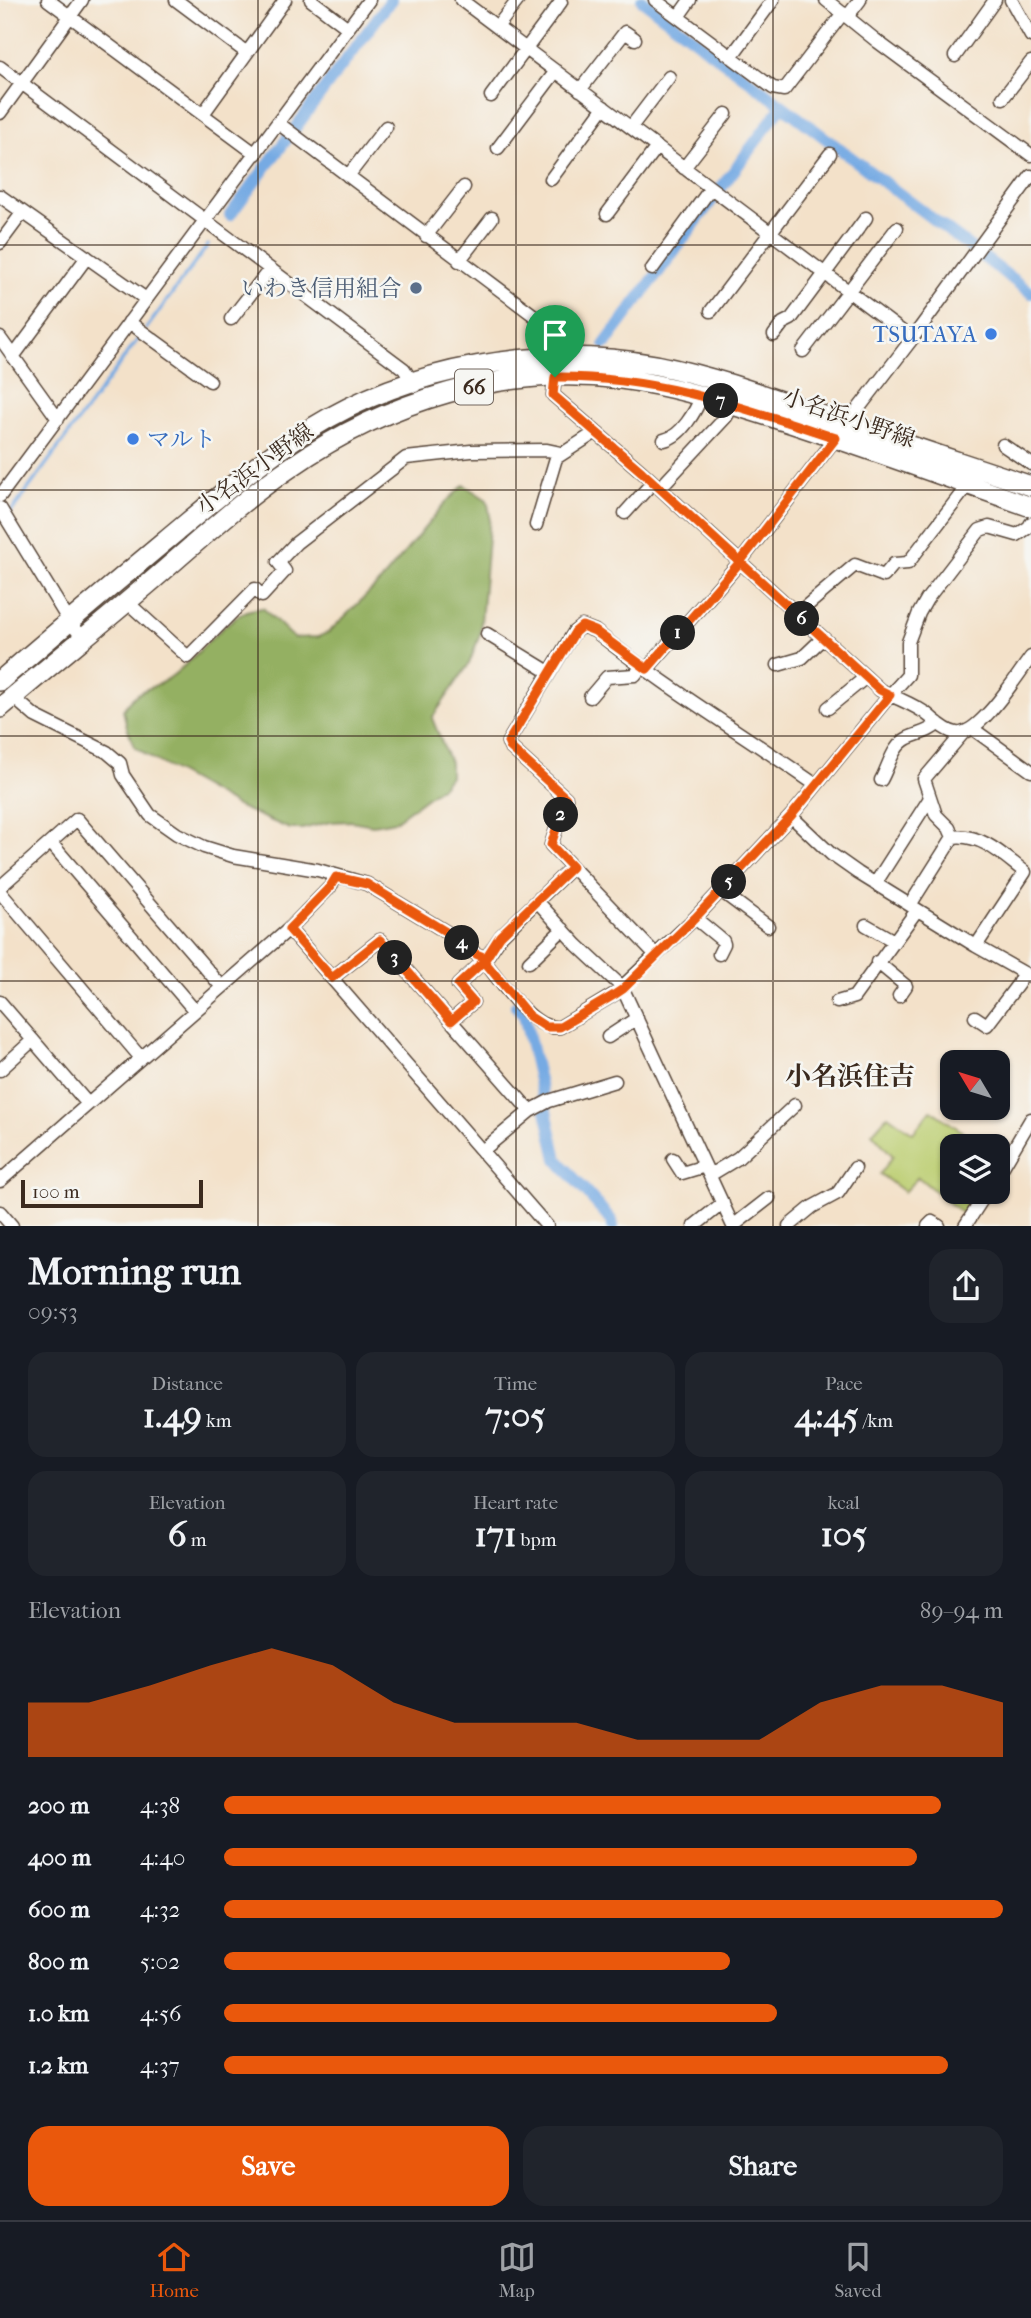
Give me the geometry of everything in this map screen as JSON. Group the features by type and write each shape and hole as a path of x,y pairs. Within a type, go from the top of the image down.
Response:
{"main road":[{"name":"小名浜小野線","path":"0,681 255,467 312,429 366,399 413,382 512,360 555,357 629,361 718,380 968,485 1031,507"},
{"name":"小名浜小野線","path":"6,702 225,518 291,467 366,422 422,400 495,382 555,377 620,379 702,395 841,431 1031,486"}],"street":[{"path":"48,0 256,154"},
{"path":"0,113 82,0"},
{"path":"176,0 247,53"},
{"path":"203,114 285,0"},
{"path":"311,0 348,27"},
{"path":"0,496 205,221 281,125 369,0"},
{"path":"461,0 912,339"},
{"path":"497,27 517,0"},
{"path":"654,0 773,88 785,90 860,0"},
{"path":"677,17 690,0"},
{"path":"731,57 773,0"},
{"path":"825,0 1031,155"},
{"path":"955,56 995,0"},
{"path":"1011,0 1031,36"},
{"path":"491,96 561,2"},
{"path":"580,90 625,32 635,39"},
{"path":"1003,98 1031,62"},
{"path":"0,67 404,369 422,400"},
{"path":"498,148 556,71"},
{"path":"631,127 669,77"},
{"path":"551,178 604,107"},
{"path":"684,168 726,114"},
{"path":"281,125 568,341"},
{"path":"348,176 386,127"},
{"path":"607,215 657,147"},
{"path":"711,311 830,154"},
{"path":"590,697 607,677 635,675 645,668 740,562 912,339 1031,176"},
{"path":"426,236 464,187"},
{"path":"652,269 711,188"},
{"path":"0,196 146,299"},
{"path":"0,243 23,212"},
{"path":"459,261 492,218"},
{"path":"774,335 783,323 791,319 866,218"},
{"path":"803,351 897,228"},
{"path":"13,357 87,257"},
{"path":"231,319 270,269"},
{"path":"129,322 210,381"},
{"path":"0,338 58,419"},
{"path":"555,377 553,395 657,485 866,677 890,695 958,734 968,730"},
{"path":"664,440 674,437 698,407 702,395"},
{"path":"625,513 726,417 733,405"},
{"path":"536,525 556,458 596,432"},
{"path":"1003,444 1031,464"},
{"path":"127,602 188,657 255,589 262,596 285,571 278,562 296,543 406,458 471,451 548,450 561,453"},
{"path":"797,614 855,565 884,576 894,564 908,563 968,485"},
{"path":"0,509 69,621 83,638"},
{"path":"6,702 107,752 120,763 123,775 150,815 177,834 204,847 233,856 318,870 367,884 448,933 485,960 529,1016 549,1027 560,1027 623,988 695,918 791,816 908,675 908,642 924,603 980,530 989,527 1017,535 1031,523"},
{"path":"656,955 551,845 566,798 510,747 508,742 575,632 582,626 595,631 660,680 816,785"},
{"path":"487,634 550,672"},
{"path":"778,665 802,658 822,638"},
{"path":"953,837 949,828 936,815 924,779 968,730 985,717 1031,657"},
{"path":"828,708 866,677"},
{"path":"881,780 891,756 901,743 938,723"},
{"path":"968,730 1031,771"},
{"path":"875,884 930,798"},
{"path":"791,816 831,854 875,884 1027,975 987,1025 975,1017"},
{"path":"141,1058 0,890 77,819 222,987"},
{"path":"953,837 959,836 988,844 1025,872 976,946"},
{"path":"837,1002 855,997 894,941 953,837"},
{"path":"51,843 195,1011"},
{"path":"451,1021 473,1002 458,985 485,960 500,936 572,867"},
{"path":"0,1181 289,929 330,887 336,877"},
{"path":"721,891 768,926"},
{"path":"537,901 623,988 733,1226 769,1198"},
{"path":"695,918 723,941 719,954"},
{"path":"866,925 894,941"},
{"path":"289,929 547,1226"},
{"path":"529,962 563,929"},
{"path":"332,978 380,940 530,1111"},
{"path":"877,962 906,986 899,996"},
{"path":"0,1002 88,1104"},
{"path":"608,1037 637,1018"},
{"path":"0,1070 33,1040"},
{"path":"482,1151 530,1111 550,1101 615,1081"},
{"path":"673,1159 684,1174 708,1170 738,1158 795,1104"},
{"path":"1010,1155 1031,1119"},
{"path":"789,1226 812,1207 838,1193 856,1168"},
{"path":"694,1226 723,1203"},
{"path":"965,1226 979,1204"},
{"path":"0,1212 12,1226"},
{"path":"928,1226 932,1222 939,1226"}],"green space":[{"path":"464,485 487,500 490,514 480,634 469,664 432,718 450,763 450,776 442,786 395,821 373,825 351,821 330,822 290,829 239,807 135,747 123,710 135,696 172,676 228,623 249,610 263,608 294,638 318,637 329,632 383,579 445,503"},
{"path":"931,1110 940,1116 940,1120 945,1120 966,1134 940,1134 940,1195 918,1177 904,1192 880,1174 893,1156 872,1133 888,1115 913,1133"},
{"path":"951,1204 970,1204 963,1214"}],"waterway":[{"path":"230,215 391,0"},
{"path":"642,0 1031,293"},
{"path":"605,344 782,106"},
{"path":"146,329 208,245"},
{"path":"9,515 141,335"},
{"path":"516,1006 524,1015 557,1159 612,1221 613,1226"}],"place":[{"name":"いわき信用組合","path":"416,288"},
{"name":"TSUTAYA","path":"991,334"},
{"name":"マルト","path":"133,439"}],"district":[{"name":"小名浜住吉","path":"850,1076"}],"route":[{"path":"555,377 553,395 740,562 647,669 595,631 582,626 575,632 508,742 510,747 566,798 551,845 572,867 500,936 486,958 484,961 458,985 473,1002 451,1021 380,940 332,978 289,929 330,887 336,877 367,884 486,958 484,961 529,1016 546,1027 560,1027 623,989 622,987 695,918 791,816 890,695 880,690 740,562 836,438 702,395 664,386 588,376 555,377"}]}
